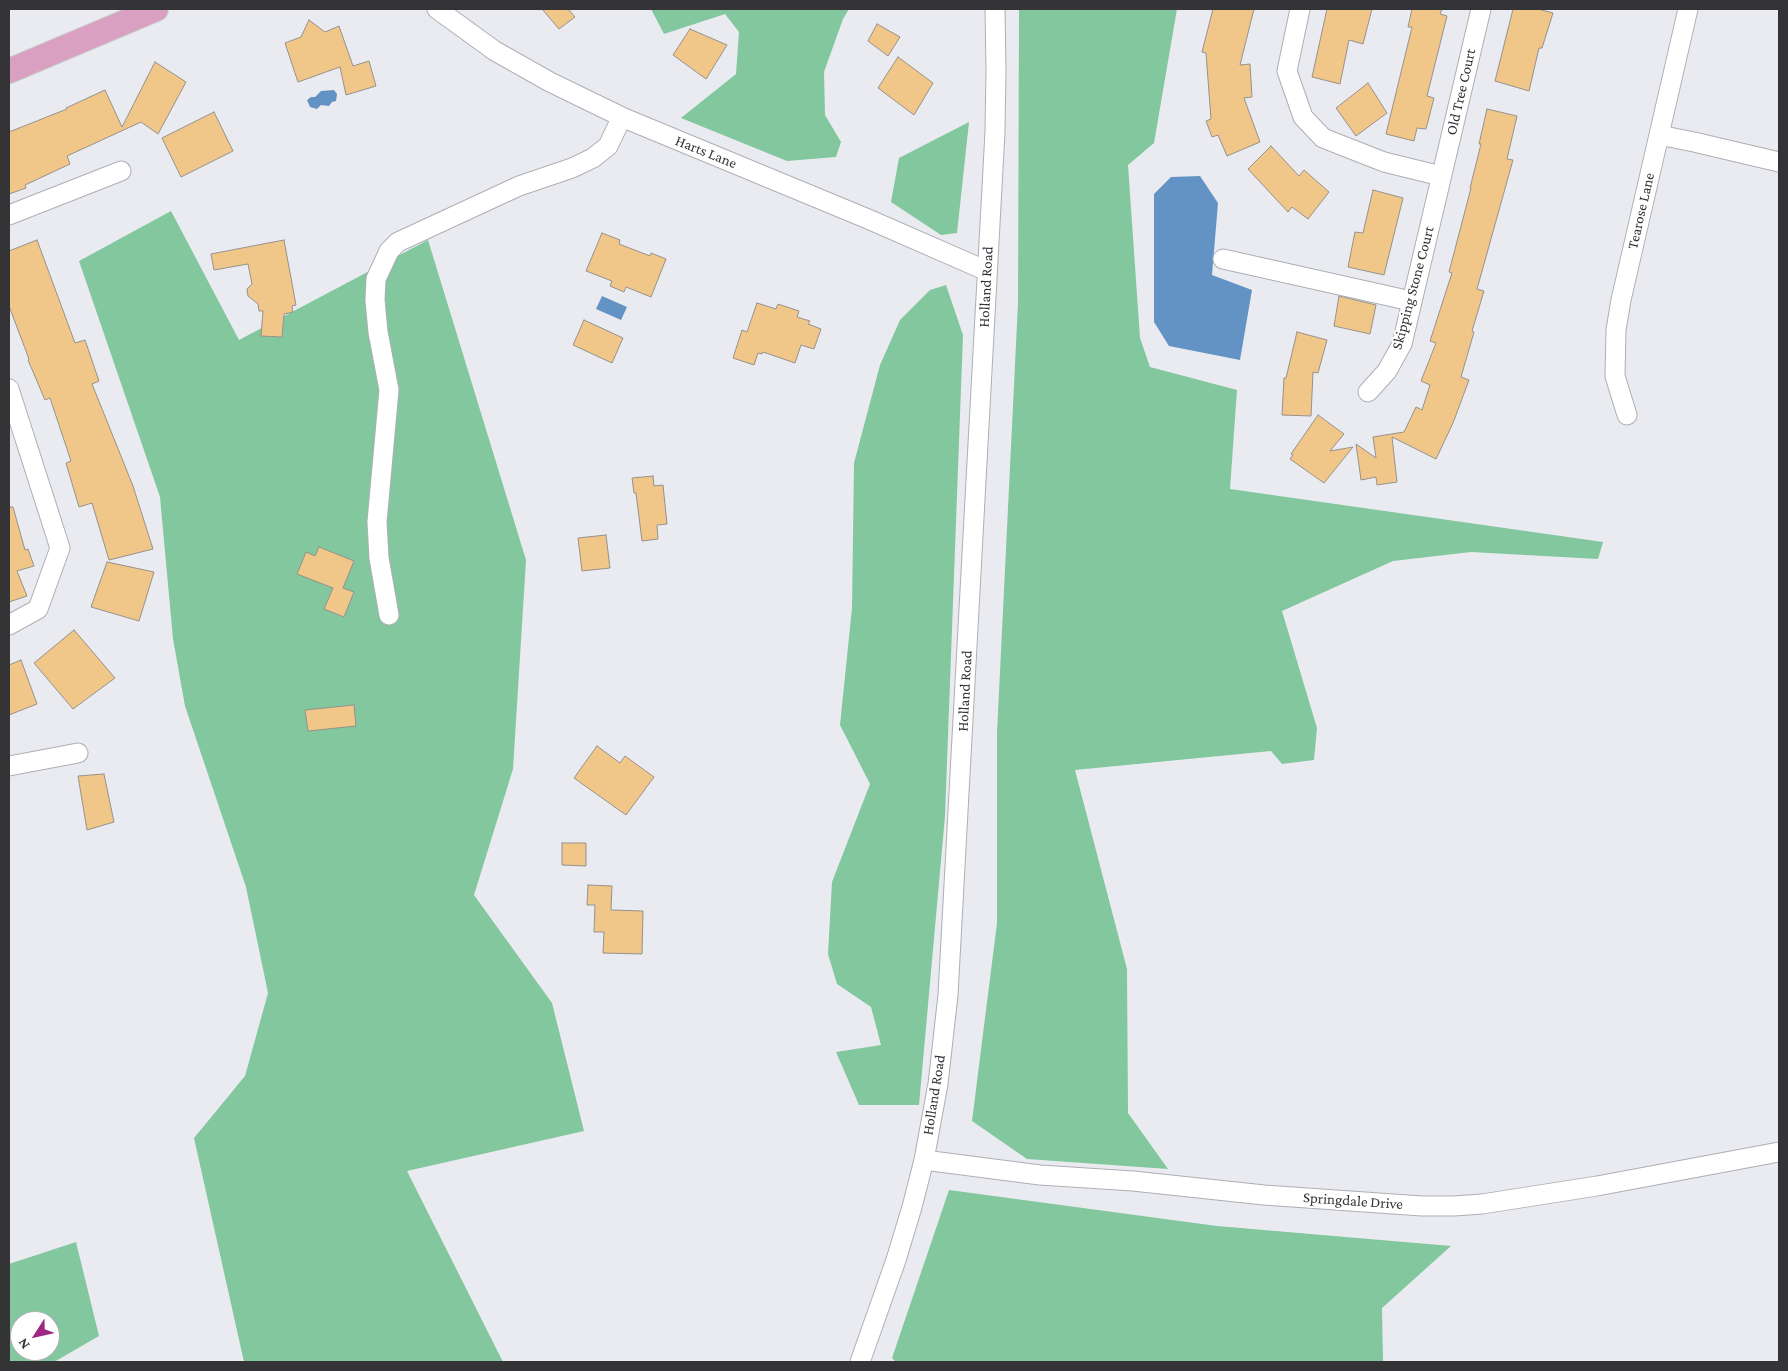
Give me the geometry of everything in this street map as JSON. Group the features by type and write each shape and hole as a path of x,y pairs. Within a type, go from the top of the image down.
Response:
{"main road":[{"path":"9,72 156,9"}],"street":[{"name":"Harts Lane","path":"437,9 495,51 550,82 622,118 868,218 987,271"},
{"name":"Holland Road","path":"860,1362 896,1260 924,1160 938,1084 948,995 995,132 995,9"},
{"path":"1300,9 1287,71 1303,118 1323,138 1384,162 1442,176"},
{"name":"Old Tree Court","path":"1442,176 1481,9"},
{"name":"Tearose Lane","path":"1627,415 1615,376 1616,330 1620,300 1688,9"},
{"path":"389,615 379,558 377,522 389,390 378,332 375,300 376,279 389,251 398,242 518,186 572,168 593,158 608,146 622,118"},
{"path":"1659,135 1779,162"},
{"path":"9,215 121,171"},
{"name":"Skipping Stone Court","path":"1368,392 1387,371 1402,344 1442,176"},
{"path":"1223,259 1411,301"},
{"path":"9,389 60,548 38,609 9,625"},
{"path":"9,766 78,753"},
{"name":"Springdale Drive","path":"924,1160 1040,1175 1422,1206 1454,1206 1482,1204 1597,1186 1779,1152"}],"green space":[{"path":"651,9 849,9 843,19 824,72 825,115 841,142 836,157 787,161 681,118 736,74 739,32 725,14 664,34"},
{"path":"1019,9 1177,9 1154,143 1128,165 1140,338 1150,367 1237,390 1230,489 1603,542 1598,559 1471,552 1393,561 1282,611 1317,728 1314,760 1282,764 1271,751 1075,770 1127,969 1128,1113 1168,1169 1027,1159 972,1121 997,923 997,733 1018,303"},
{"path":"969,122 957,233 941,235 891,202 899,158"},
{"path":"171,211 239,340 428,240 526,560 513,769 474,895 552,1003 584,1131 407,1171 503,1362 244,1362 194,1138 245,1076 268,993 246,887 185,706 173,639 160,497 79,261"},
{"path":"946,285 963,335 945,816 919,1105 859,1105 836,1052 881,1045 871,1007 837,984 828,954 832,882 870,784 840,725 852,608 854,463 880,365 900,320 930,290"},
{"path":"949,1190 1217,1226 1451,1246 1382,1308 1383,1362 896,1362 892,1358"},
{"path":"76,1242 99,1336 60,1359 60,1311 10,1311 10,1361 56,1361 9,1362 9,1264"}],"water":[{"path":"334,90 337,94 336,101 332,102 329,106 321,105 317,109 310,107 307,100 311,97 315,97 321,91"},
{"path":"1200,176 1218,203 1212,275 1252,290 1240,360 1169,346 1154,322 1154,194 1171,177"},
{"path":"602,296 627,307 621,320 596,309"}],"building":[{"path":"542,9 568,9 575,17 559,29"},
{"path":"1213,9 1254,9 1240,65 1250,64 1252,97 1244,98 1260,142 1227,156 1218,135 1212,137 1206,121 1211,119 1206,53 1202,52"},
{"path":"1327,9 1372,9 1363,44 1349,40 1340,84 1312,77"},
{"path":"1412,9 1442,9 1440,14 1447,16 1427,96 1434,98 1426,129 1417,128 1414,141 1386,134 1412,27 1408,27"},
{"path":"1513,9 1538,9 1553,13 1542,48 1539,48 1529,91 1495,81"},
{"path":"309,20 325,32 339,26 353,66 369,61 376,86 346,95 340,67 298,82 285,43 301,37"},
{"path":"877,24 900,37 888,56 868,41"},
{"path":"690,29 727,45 706,79 673,55"},
{"path":"898,57 933,83 914,115 878,88"},
{"path":"155,62 186,82 158,134 141,122 67,156 70,164 25,185 26,188 9,194 9,132 67,109 105,90 122,127"},
{"path":"1368,83 1387,113 1356,136 1336,108"},
{"path":"1487,109 1517,116 1507,159 1513,160 1477,289 1484,291 1461,377 1469,380 1453,423 1436,459 1392,437 1397,482 1377,485 1376,477 1361,480 1356,444 1376,458 1373,437 1404,432 1416,407 1422,410 1430,385 1421,381 1436,343 1430,341 1452,273 1449,272 1471,188"},
{"path":"214,112 233,151 181,177 162,138"},
{"path":"1271,146 1299,176 1304,170 1329,192 1308,219 1292,207 1288,212 1248,169"},
{"path":"1373,190 1403,198 1384,275 1348,267 1355,232 1363,233"},
{"path":"602,233 620,240 619,244 650,256 651,253 666,259 651,297 626,287 624,292 610,286 612,281 586,271"},
{"path":"37,240 75,343 85,340 99,381 92,384 133,486 153,549 109,560 92,503 79,507 66,463 71,461 50,398 45,400 28,360 9,306 9,251"},
{"path":"284,240 296,305 292,306 293,312 284,314 282,337 261,336 263,311 259,311 258,304 248,296 247,289 252,284 248,264 214,270 211,254"},
{"path":"1339,296 1376,305 1370,334 1334,326"},
{"path":"757,303 776,309 778,304 799,311 797,317 810,321 808,324 821,329 814,349 801,345 795,363 763,352 762,354 758,353 754,365 733,358 742,330 747,332"},
{"path":"584,320 623,338 612,363 573,345"},
{"path":"1297,332 1327,340 1318,373 1313,372 1311,416 1282,415 1284,378 1286,378"},
{"path":"1318,415 1344,434 1330,451 1353,447 1324,483 1290,459 1293,455 1291,454"},
{"path":"653,476 654,486 663,485 667,524 657,525 658,539 642,541 636,493 634,493 632,478"},
{"path":"9,507 13,507 25,550 28,549 34,566 17,571 27,596 9,602"},
{"path":"606,535 610,568 582,571 578,538"},
{"path":"319,547 354,561 343,588 354,592 344,617 324,609 333,588 297,574 306,552 315,556"},
{"path":"107,562 154,572 139,621 91,607"},
{"path":"74,630 115,678 73,709 34,663"},
{"path":"21,660 37,704 9,715 9,665"},
{"path":"354,705 356,726 308,731 305,710"},
{"path":"597,746 620,763 625,756 654,777 626,815 574,778"},
{"path":"104,774 114,822 87,830 78,776"},
{"path":"562,843 586,843 586,866 562,865"},
{"path":"588,885 612,886 611,910 643,911 642,954 603,953 604,932 594,932 595,905 587,905"}]}
